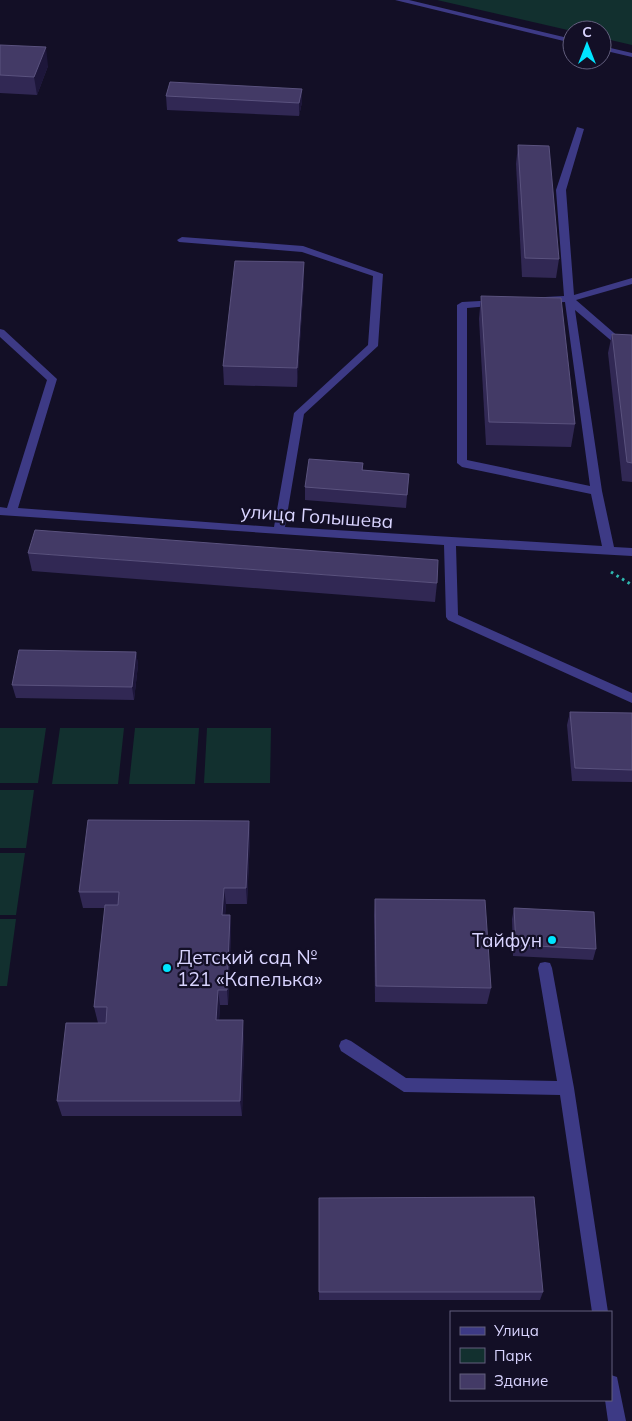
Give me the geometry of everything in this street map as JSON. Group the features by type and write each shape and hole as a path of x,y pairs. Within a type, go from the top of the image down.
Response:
{"street":[{"path":"399,0 562,39"},
{"path":"612,50 632,55"},
{"path":"580,129 561,190 569,299 596,491 609,552"},
{"path":"182,240 303,250 378,274 373,346 299,413 279,531"},
{"path":"530,301 569,299 632,281"},
{"path":"569,299 618,341 632,344"},
{"path":"511,302 462,305 462,463 596,491"},
{"path":"0,332 52,379 6,511"},
{"name":"улица Голышева","path":"6,511 279,531 632,552"},
{"path":"450,542 452,617 632,698"},
{"path":"545,968 566,1088 600,1311"},
{"path":"346,1046 404,1085 566,1088"},
{"path":"612,1391 616,1421"}],"green space":[{"path":"437,0 632,0 632,45 612,40 612,20 562,20 562,29"},
{"path":"0,728 46,728 38,783 0,783"},
{"path":"60,728 124,728 118,784 52,784"},
{"path":"135,728 199,728 195,784 129,784"},
{"path":"207,728 271,728 270,783 204,783"},
{"path":"0,790 34,790 26,848 0,848"},
{"path":"0,853 25,853 16,915 0,915"},
{"path":"0,919 16,919 7,986 0,986"}],"building":[{"path":"0,45 46,47 34,77 0,75"},
{"path":"170,82 302,89 299,103 166,96"},
{"path":"518,145 549,146 559,259 525,258"},
{"path":"235,261 304,262 297,368 223,366"},
{"path":"481,296 561,298 575,424 489,422"},
{"path":"612,334 632,335 632,463 627,462"},
{"path":"309,459 363,463 362,470 409,474 407,495 305,487"},
{"path":"35,530 438,560 437,583 28,553"},
{"path":"19,650 136,652 132,687 12,685"},
{"path":"570,712 632,713 632,770 575,768"},
{"name":"Детский сад № 121 «Капелька»","path":"88,820 249,821 246,888 224,888 222,915 230,915 227,990 218,990 216,1020 243,1020 240,1101 57,1101 66,1023 106,1023 107,1007 94,1007 105,905 118,905 119,892 79,892"},
{"path":"375,899 485,900 491,988 376,986"},
{"name":"Тайфун","path":"514,908 594,912 596,949 516,945"},
{"path":"534,1197 543,1292 319,1292 319,1198"}],"place":[{"name":"Тайфун","path":"552,940"},
{"name":"Детский сад № 121 «Капелька»","path":"167,968"}]}
